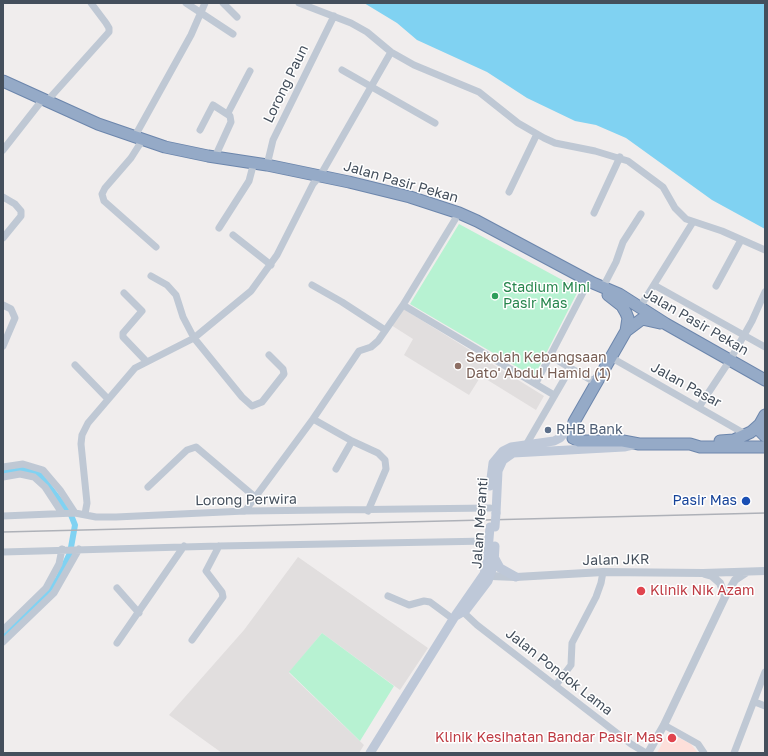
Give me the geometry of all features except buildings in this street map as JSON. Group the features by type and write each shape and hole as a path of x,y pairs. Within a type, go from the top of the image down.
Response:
{"highway":[{"name":"Jalan Pasir Pekan","path":"3,81 98,124 185,152 254,162 320,176 410,197 458,213 492,228 640,307 666,324 765,380"},
{"path":"595,284 622,306 628,318 626,331 612,358 574,422 572,434 573,438 582,445 623,441 639,444 690,444 700,441 734,440 747,435 762,420"},
{"path":"626,331 642,319 666,324"},
{"path":"762,420 760,431 765,436"},
{"path":"690,444 700,447 765,447"}],"main road":[{"name":"Jalan Meranti","path":"370,753 454,618 462,610 487,575 494,557 492,511 498,462 508,449 526,445 548,443 560,438 574,422"},
{"name":"Jalan Meranti","path":"498,462 508,455 518,452 582,445 624,448 639,444"},
{"name":"Jalan Meranti","path":"487,575 489,541 492,527"},
{"path":"494,557 500,568 516,577"}],"street":[{"path":"3,150 45,100 109,32 109,28 106,23 91,3"},
{"path":"186,3 233,34"},
{"path":"156,247 104,200 102,194 105,188 131,158 139,138 205,3"},
{"path":"223,3 237,17"},
{"path":"299,3 334,16 367,32 391,52 430,73 478,92 537,134 555,143 620,157 637,166 663,187 676,208 686,218 693,222 705,224 765,250"},
{"name":"Lorong Paun","path":"267,165 274,140 334,16"},
{"path":"85,514 87,504 82,435 88,423 135,368 146,361 161,356 194,338 245,298 271,266 313,184 320,176 391,52"},
{"path":"342,70 435,123"},
{"path":"228,113 250,71"},
{"path":"200,130 213,105 228,113 231,122 215,157"},
{"path":"509,192 537,134"},
{"path":"594,212 620,157"},
{"path":"219,228 249,181 254,162"},
{"path":"3,197 15,204 21,211 21,216 3,238"},
{"path":"245,511 313,419 359,351 375,344 403,305 458,213"},
{"path":"536,383 550,356 595,284 616,262 623,242 641,214"},
{"path":"640,307 693,222"},
{"path":"233,235 271,266"},
{"path":"716,286 741,240"},
{"path":"151,276 167,286 176,295 183,317 194,338 242,397 252,406 262,402 283,378 283,369 269,355"},
{"path":"654,285 765,347"},
{"path":"312,286 342,302 385,330"},
{"path":"699,407 730,360 765,292"},
{"path":"124,294 142,311 124,333 123,337 146,361"},
{"path":"3,305 11,309 14,318 3,346"},
{"path":"403,305 554,395"},
{"path":"550,356 596,383"},
{"name":"Jalan Pasar","path":"612,358 747,435"},
{"path":"75,365 108,399"},
{"path":"526,445 570,369"},
{"path":"313,419 352,441 383,456 386,464 368,511"},
{"path":"336,469 352,441"},
{"path":"148,487 187,450 196,447 255,497"},
{"path":"3,467 23,464 43,470 56,485 68,513"},
{"path":"3,477 20,474 34,477 68,513"},
{"name":"Lorong Perwira","path":"3,516 68,513 116,518 245,511 492,511"},
{"path":"3,552 184,546 489,541"},
{"path":"117,643 184,546"},
{"path":"192,640 223,597 222,592 206,571 220,546"},
{"path":"3,630 46,588 59,564 63,549"},
{"path":"3,642 54,593 77,549"},
{"path":"647,753 664,725 725,597 735,580 750,571"},
{"name":"Jalan JKR","path":"487,575 516,577 603,572 703,573 765,571"},
{"path":"556,685 571,665 572,643 596,597 603,572"},
{"path":"703,573 712,576 720,583 725,597"},
{"path":"117,588 139,613"},
{"path":"388,596 409,605 424,601 430,602 454,618"},
{"name":"Jalan Pondok Lama","path":"462,610 477,625 631,744 647,753"},
{"path":"734,753 765,673"},
{"path":"755,702 765,706"},
{"path":"664,725 698,744 704,753"}],"shaded area":[{"name":"Sekolah Kebangsaan Dato' Abdul Hamid (1)","path":"402,308 544,396 536,410 481,376 469,395 404,355 413,339 391,325"},
{"path":"298,557 428,648 400,690 322,633 289,673 364,745 359,753 222,753 169,715 244,630"},
{"name":"Klinik Kesihatan Bandar Pasir Mas","path":"668,732 691,744 698,753 657,753"}],"green space":[{"name":"Stadium Mini Pasir Mas","path":"459,224 579,289 534,377 410,304"},
{"path":"322,633 394,686 360,741 289,672"}],"water":[{"path":"364,3 765,3 765,229 712,200 626,138 596,125 575,121 527,98 487,72 417,40 397,23"}],"waterway":[{"path":"3,473 31,470 41,476 71,515 75,525 70,553 58,579 28,613 3,635"}],"railway":[{"path":"3,532 765,513"}],"place":[{"name":"Stadium Mini Pasir Mas","path":"495,296"},
{"name":"Sekolah Kebangsaan Dato' Abdul Hamid (1)","path":"458,366"},
{"name":"RHB Bank","path":"548,430"},
{"name":"Pasir Mas","path":"746,501"},
{"name":"Klinik Nik Azam","path":"641,591"},
{"name":"Klinik Kesihatan Bandar Pasir Mas","path":"672,738"}]}
